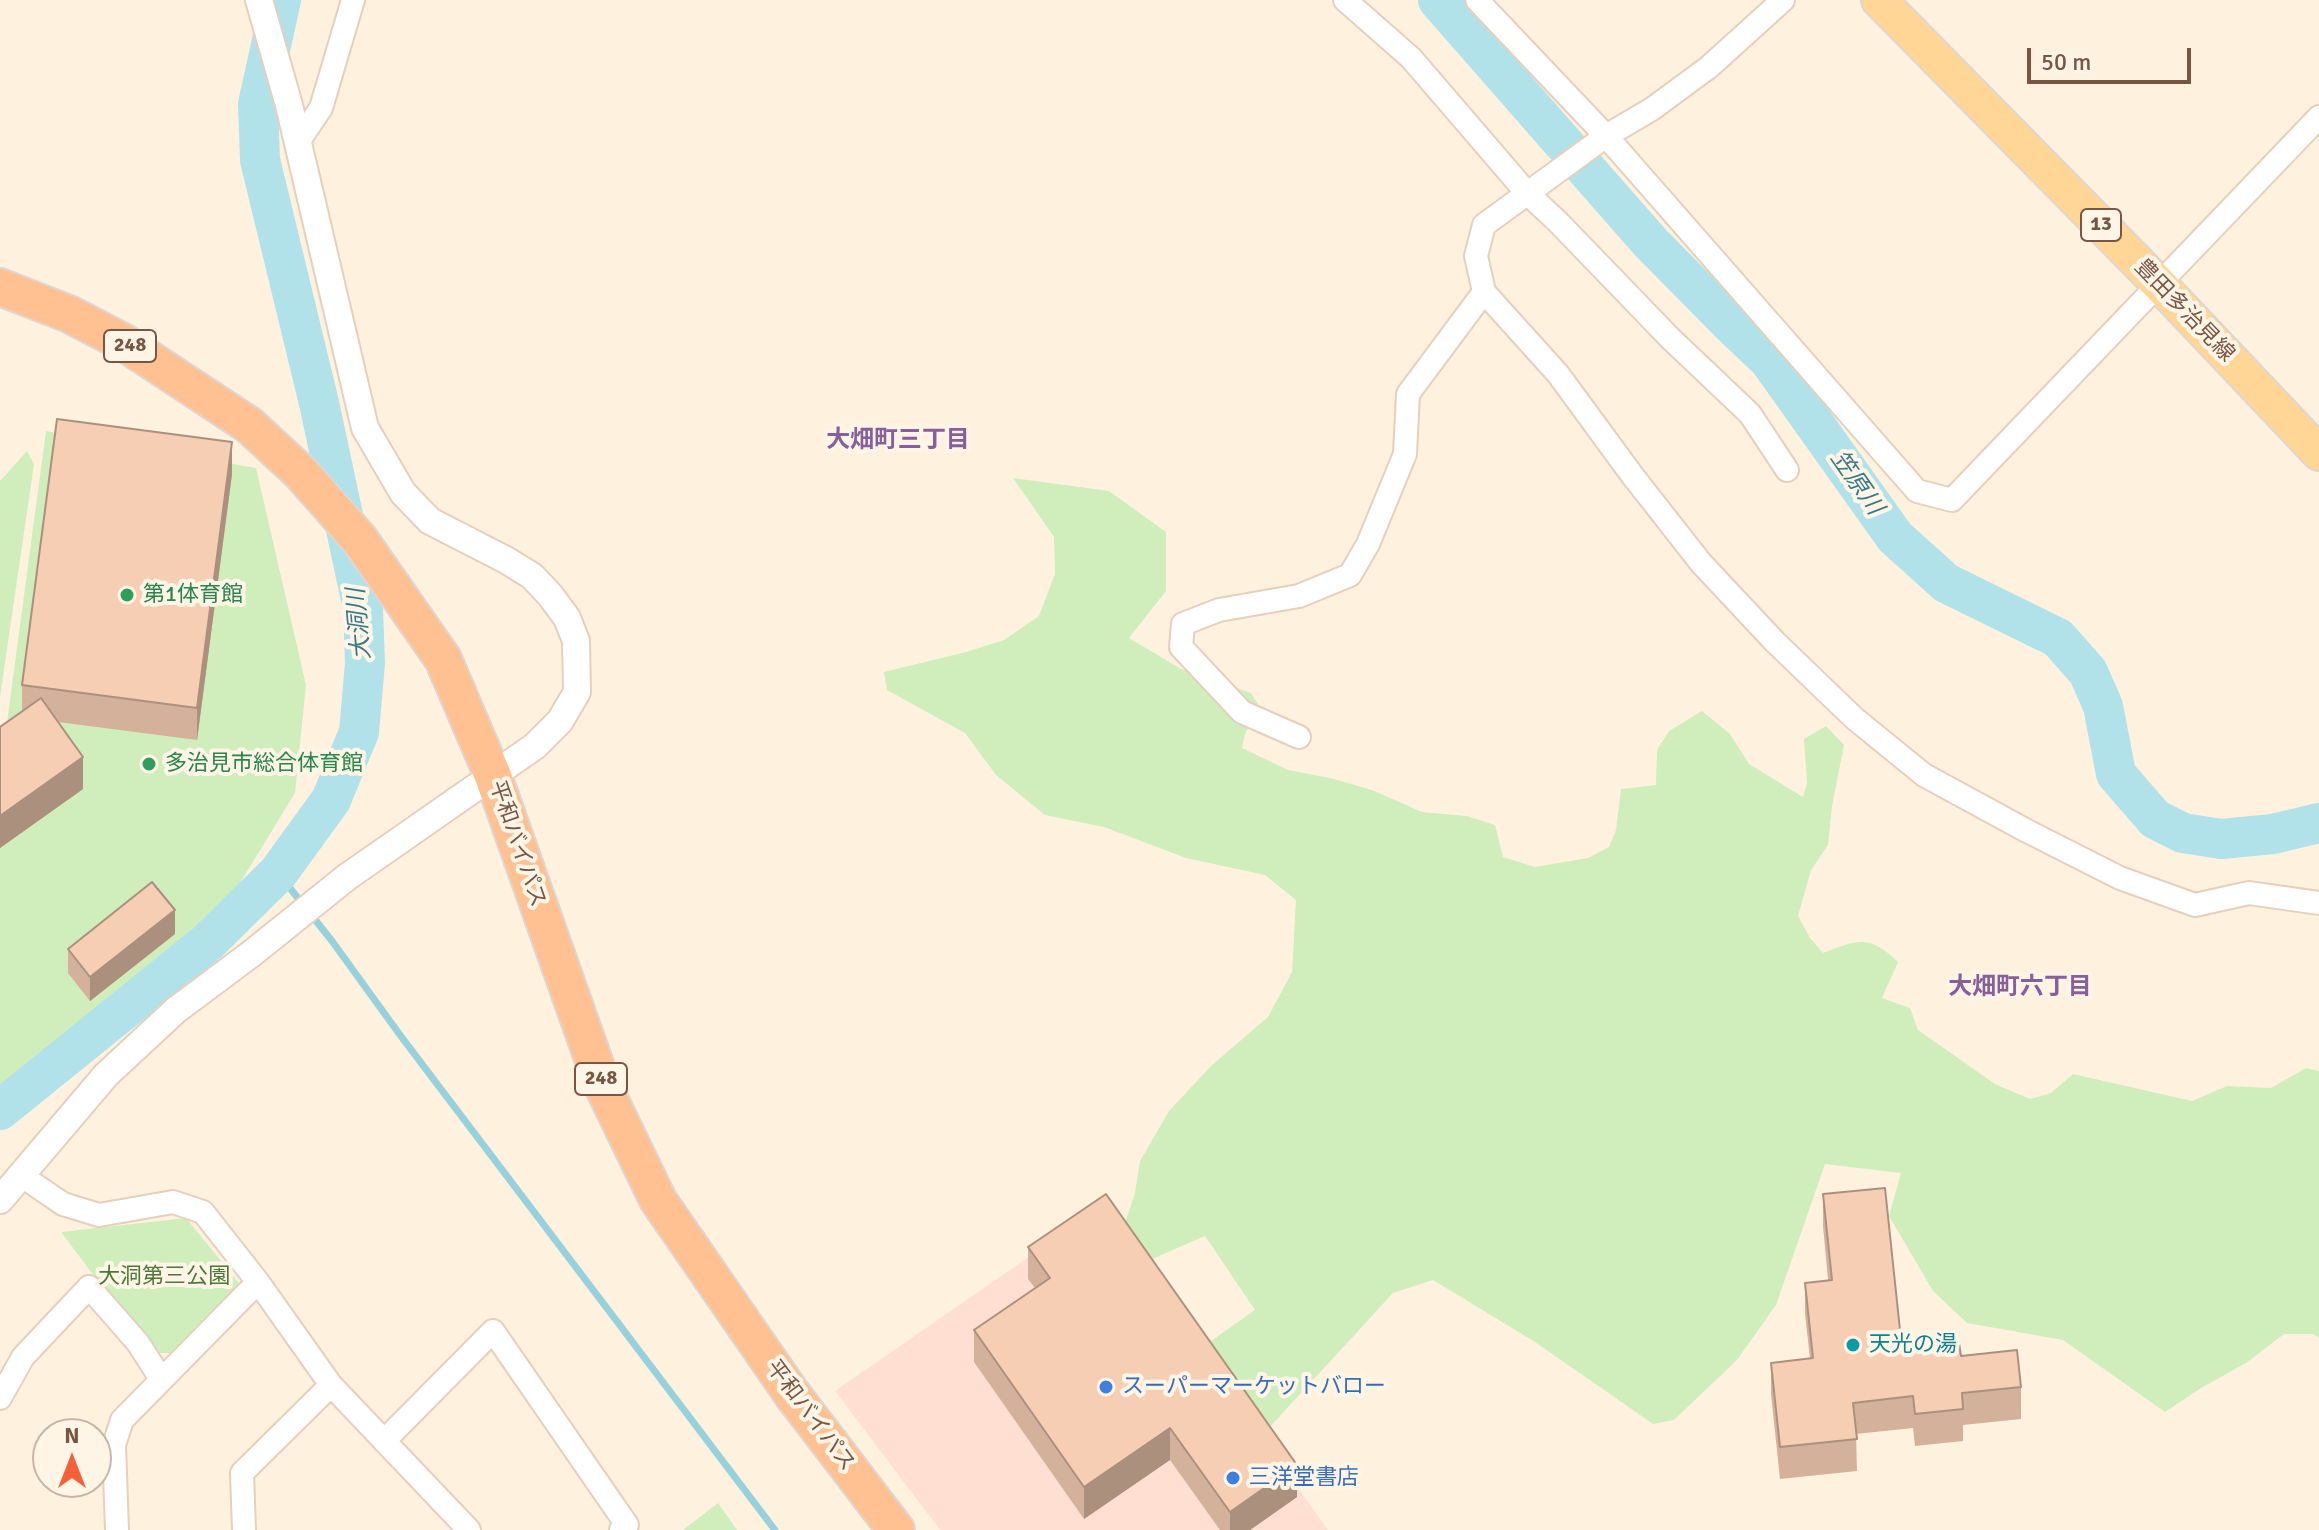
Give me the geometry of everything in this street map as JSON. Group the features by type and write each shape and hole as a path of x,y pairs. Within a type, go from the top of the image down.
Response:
{"highway":[{"name":"平和バイパス","path":"0,287 69,314 123,342 249,425 301,473 360,540 443,659 493,776 602,1084 658,1200 792,1394 896,1530"}],"main road":[{"name":"豊田多治見線","path":"1879,0 2158,283 2319,453"}],"street":[{"path":"0,1200 106,1075 176,1010 347,877 535,746 560,721 577,692 576,641 567,618 550,595 532,576 430,521 403,493 365,428 289,105 259,0"},
{"path":"298,142 321,108 353,0"},
{"path":"1345,0 1411,58 1527,193 1750,414 1787,470"},
{"path":"1477,0 1606,136 1917,491 1952,500 2319,117"},
{"path":"1783,0 1709,67 1652,109 1606,136 1484,225 1476,256 1484,292 1558,374 1701,563 1775,642 1854,718 1924,775 2120,878 2195,905 2249,893 2319,903"},
{"path":"1299,737 1242,712 1181,647 1183,624 1219,610 1299,596 1350,575 1368,544 1405,454 1408,394 1484,292"},
{"path":"22,1176 63,1204 99,1215 173,1202 203,1212 258,1282 331,1385 469,1530"},
{"path":"117,1530 114,1445 122,1420 258,1282"},
{"path":"0,1398 23,1357 89,1287 138,1343 161,1379"},
{"path":"384,1441 493,1331 627,1525 621,1530"},
{"path":"244,1530 242,1473 331,1385"}],"shaded area":[{"path":"1098,1209 1328,1530 940,1530 835,1391"}],"green space":[{"name":"多治見市総合体育館","path":"46,431 256,468 306,685 295,793 240,883 187,945 0,1101 0,734 6,730"},
{"path":"27,451 34,464 0,697 0,481"},
{"path":"1013,478 1109,491 1166,532 1166,591 1129,638 1181,669 1251,693 1259,706 1245,734 1242,748 1288,770 1372,790 1422,812 1467,816 1495,825 1503,857 1535,867 1588,858 1609,847 1616,830 1621,789 1656,785 1657,750 1669,731 1702,711 1730,734 1749,764 1803,797 1807,783 1804,739 1826,726 1844,745 1828,845 1811,870 1798,916 1823,953 1863,942 1888,953 1898,962 1882,998 1910,1008 1918,1030 1995,1084 2030,1099 2051,1093 2073,1074 2192,1101 2227,1086 2271,1088 2306,1068 2319,1071 2319,1338 2313,1334 2284,1334 2246,1363 2165,1412 2063,1340 1967,1323 1933,1291 1889,1216 1901,1173 1825,1164 1776,1305 1737,1360 1674,1420 1653,1424 1535,1342 1433,1280 1393,1293 1267,1430 1204,1346 1255,1310 1205,1236 1145,1262 1125,1223 1135,1193 1140,1161 1169,1111 1212,1065 1268,1017 1292,972 1296,900 1265,875 1186,858 1104,827 1045,815 996,775 965,733 887,690 884,672 1004,640 1039,616 1055,574 1054,537"},
{"name":"大洞第三公園","path":"186,1218 239,1283 175,1353 152,1353 61,1232"},
{"path":"718,1503 737,1530 683,1530"}],"building":[{"name":"第1体育館","path":"57,419 232,442 197,708 22,685"},
{"path":"41,698 83,757 0,816 0,727"},
{"path":"152,882 175,910 90,977 68,949"},
{"name":"天光の湯","path":"1885,1188 1902,1349 1959,1343 1961,1356 2017,1350 2021,1387 1962,1393 1963,1409 1915,1414 1913,1396 1853,1403 1857,1439 1780,1447 1771,1363 1813,1358 1805,1283 1832,1280 1823,1194"},
{"name":"スーパーマーケットバロー","path":"1106,1194 1297,1465 1230,1512 1170,1428 1084,1487 974,1330 1050,1278 1028,1247"}],"waterway":[{"name":"大洞川","path":"0,1110 208,942 278,873 331,800 359,732 365,663 363,609 319,403 260,160 258,104 281,0"},
{"name":"笠原川","path":"1438,0 1650,242 1769,360 1895,537 1946,583 2058,638 2088,672 2103,706 2116,774 2155,819 2183,833 2221,839 2273,834 2319,823"},
{"path":"278,873 775,1530"}],"place":[{"name":"第1体育館","path":"127,595"},
{"name":"多治見市総合体育館","path":"149,764"},
{"name":"天光の湯","path":"1853,1345"},
{"name":"スーパーマーケットバロー","path":"1106,1387"},
{"name":"三洋堂書店","path":"1233,1478"}],"district":[{"name":"大畑町三丁目","path":"898,441"},
{"name":"大畑町六丁目","path":"2020,988"}]}
